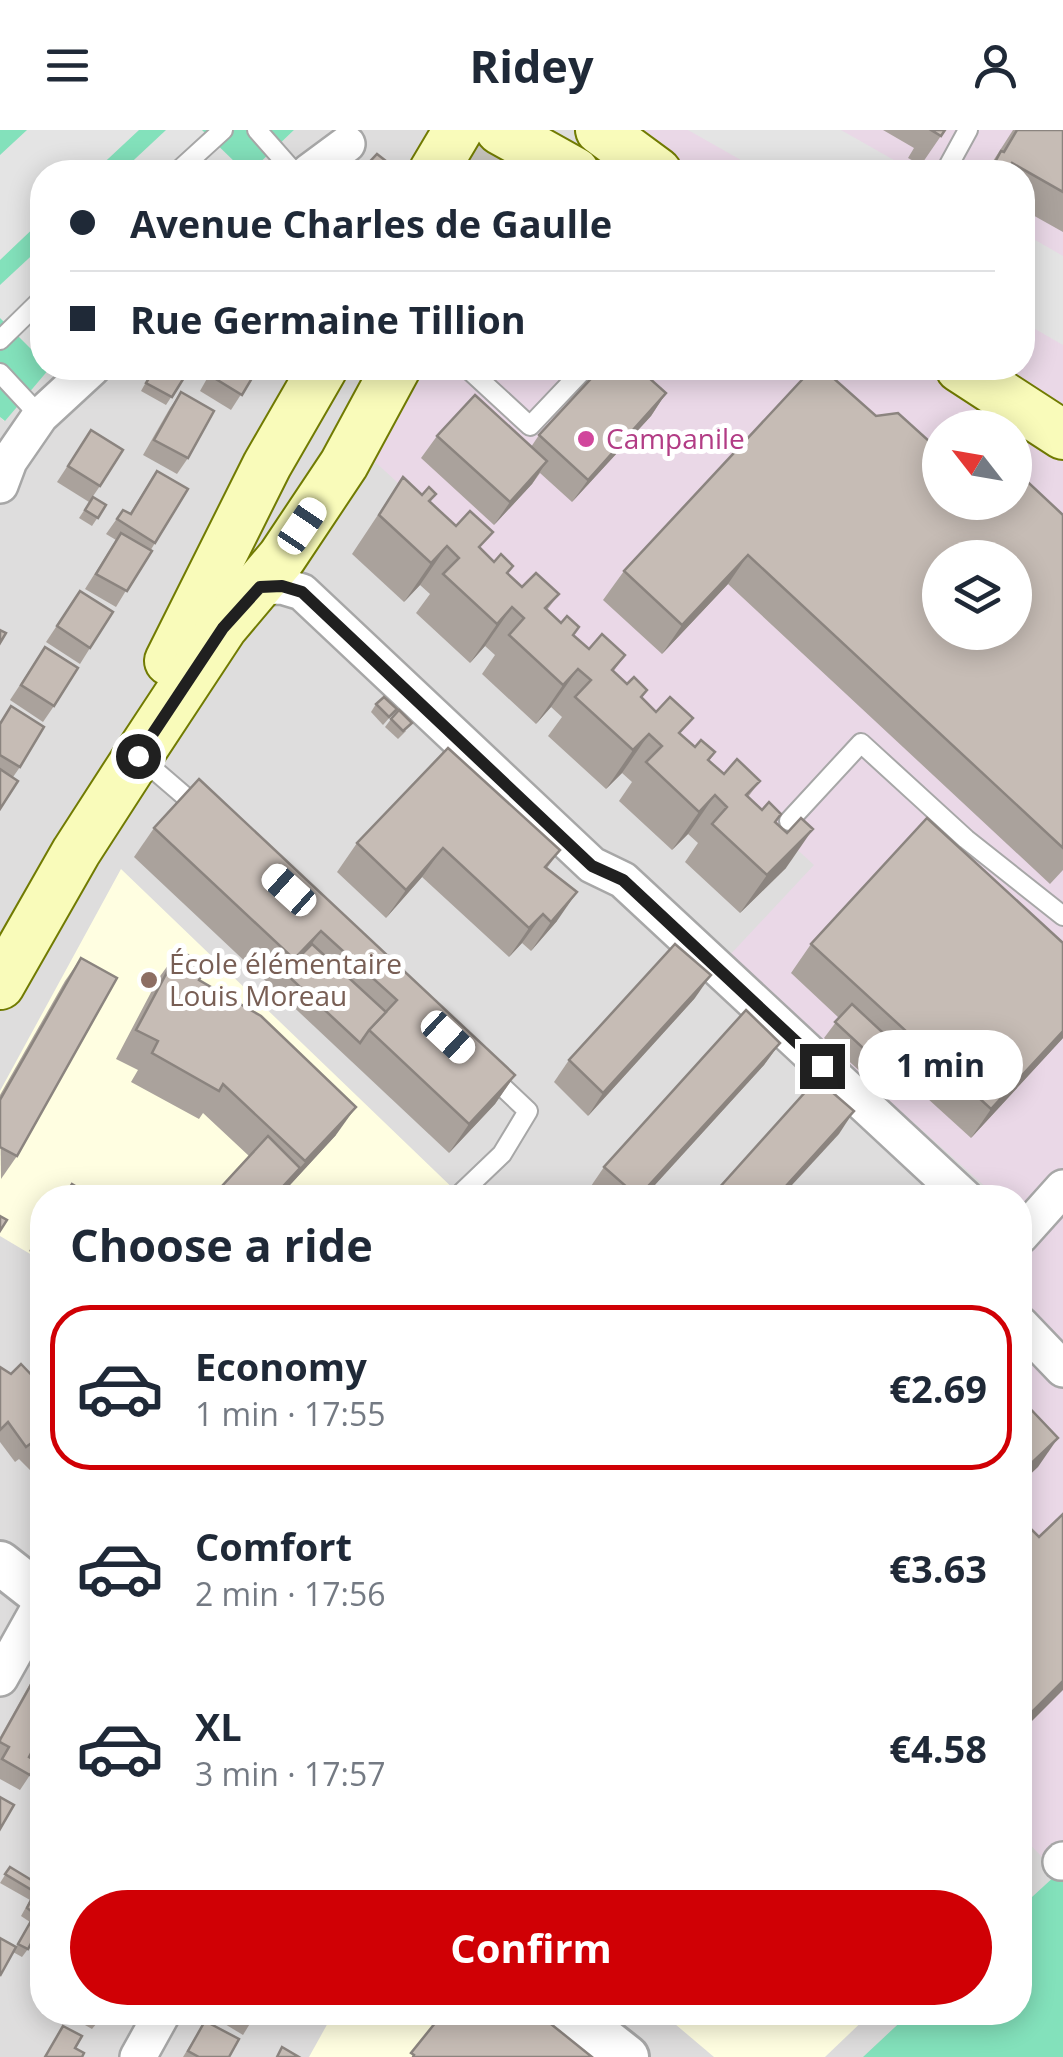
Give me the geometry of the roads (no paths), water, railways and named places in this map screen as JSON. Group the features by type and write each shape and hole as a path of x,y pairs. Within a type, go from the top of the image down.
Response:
{"main road":[{"path":"441,160 458,130"},
{"path":"600,130 641,160"},
{"path":"519,145 550,160"},
{"path":"178,649 267,465 316,380"},
{"path":"0,928 44,848 296,469 348,380"},
{"path":"0,984 76,852 223,628 367,380"},
{"path":"223,628 260,587 344,464 390,380"},
{"path":"978,380 1063,435"}],"street":[{"path":"325,160 347,144"},
{"path":"3,467 40,416 79,380"},
{"path":"260,587 282,586 302,592 592,866 623,880 951,1185"},
{"path":"1032,1223 1063,1188"},
{"path":"1032,1337 1063,1369"},
{"path":"0,1563 30,1589"},
{"path":"0,1678 30,1622"},
{"path":"138,2057 156,2025"},
{"path":"586,2025 627,2057"}],"lane":[{"path":"190,160 222,130"},
{"path":"257,130 283,160"},
{"path":"952,160 968,130"},
{"path":"0,340 30,311"},
{"path":"0,373 40,416"},
{"path":"479,380 530,426 574,380"},
{"path":"790,820 861,743 966,839 1063,916"},
{"path":"138,756 220,828"},
{"path":"470,1185 502,1154 528,1111 472,1059"}],"tunnel":[{"path":"473,160 490,130"}],"place":[{"name":"Campanile","path":"586,439"},
{"name":"École élémentaire Louis Moreau","path":"149,980"}]}
